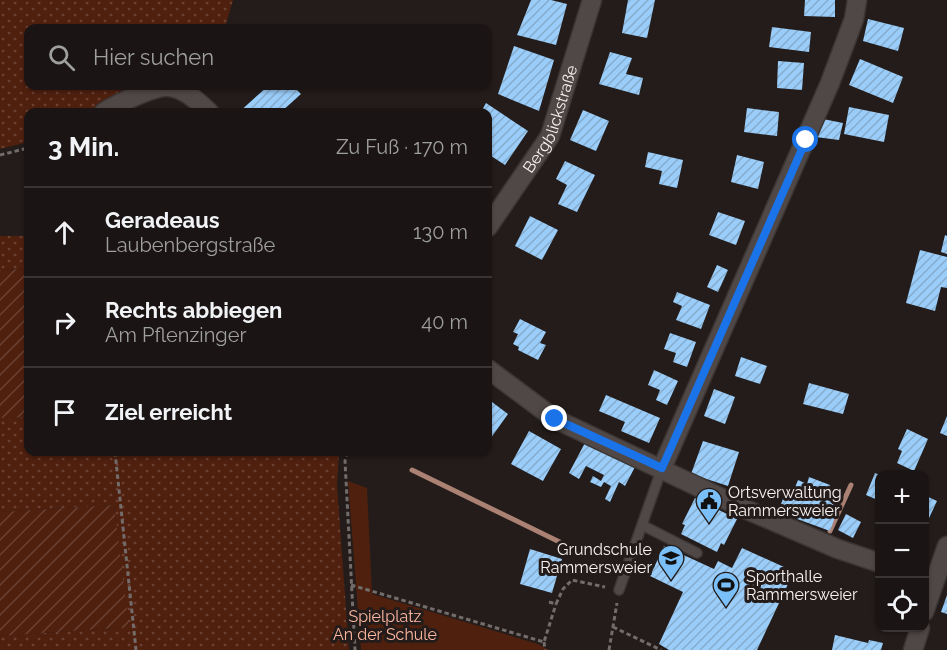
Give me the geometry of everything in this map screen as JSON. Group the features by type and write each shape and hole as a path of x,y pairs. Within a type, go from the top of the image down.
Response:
{"street":[{"name":"Bergblickstraße","path":"492,220 550,136 592,0"},
{"path":"662,468 830,84 854,19 856,0"},
{"path":"111,108 125,100 159,90"},
{"path":"177,90 192,96 205,108"},
{"path":"492,372 555,419 745,509 838,549 875,562"},
{"path":"929,597 947,546"},
{"path":"913,650 918,632"}],"lane":[{"path":"620,590 662,468"},
{"path":"642,525 697,553"}],"path":[{"path":"0,155 24,149"},
{"path":"115,456 136,650"},
{"path":"346,456 355,650"},
{"path":"545,650 544,642 556,604 563,589 572,580 620,590 609,650"},
{"path":"351,585 544,642"},
{"path":"549,602 556,604"},
{"path":"613,627 661,650"}],"green space":[{"path":"0,0 233,0 226,24 24,24 24,90 138,90 98,108 24,108 24,143 0,149"},
{"path":"0,236 24,236 24,269 0,270"},
{"path":"24,269 24,417 0,418 0,270"},
{"path":"24,417 24,456 339,456 337,485 349,650 0,650 0,636 128,627 114,505 0,512 0,418"},
{"name":"Spielplatz An der Schule","path":"348,481 367,488 372,594 538,644 549,650 361,650"},
{"path":"114,505 129,627 0,636 0,512"}],"building":[{"path":"531,0 551,0 567,4 556,45 517,35"},
{"path":"628,0 655,0 647,38 622,33"},
{"path":"805,0 835,0 835,17 804,16"},
{"path":"868,19 904,28 898,51 863,41"},
{"path":"772,27 811,32 809,52 769,47"},
{"path":"514,46 554,60 539,111 498,94"},
{"path":"610,52 632,58 626,74 643,78 639,95 599,84"},
{"path":"860,59 903,77 893,103 849,85"},
{"path":"778,61 804,63 802,90 777,88"},
{"path":"264,90 297,90 301,94 285,108 243,108"},
{"path":"486,103 528,131 505,165 492,157 492,108 483,108"},
{"path":"849,107 889,115 884,142 844,134"},
{"path":"747,108 779,112 777,136 744,132"},
{"path":"583,110 609,121 596,151 570,140"},
{"path":"823,119 843,123 839,140 816,137"},
{"path":"648,152 683,160 677,188 659,184 662,171 645,167"},
{"path":"737,155 764,162 758,189 731,182"},
{"path":"565,161 595,175 577,212 558,204 567,185 556,179"},
{"path":"718,212 745,221 736,245 709,235"},
{"path":"530,216 558,230 542,260 515,246"},
{"path":"945,235 947,236 947,254 941,252"},
{"path":"920,250 947,257 947,288 941,287 935,311 906,303"},
{"path":"717,265 728,270 718,292 707,287"},
{"path":"677,292 710,305 701,329 676,320 682,306 673,302"},
{"path":"520,319 546,332 540,343 546,345 538,360 518,350 519,347 513,344 518,334 513,332"},
{"path":"670,333 696,342 687,367 673,362 676,353 664,349"},
{"path":"741,357 767,366 760,384 735,376"},
{"path":"654,370 678,381 667,405 656,400 660,390 648,385"},
{"path":"809,383 849,394 843,414 803,404"},
{"path":"714,389 735,397 725,424 704,416"},
{"path":"606,395 660,418 649,443 621,431 625,422 599,411"},
{"path":"492,402 508,414 492,436"},
{"path":"947,416 947,436 940,433"},
{"path":"907,429 928,439 914,470 897,463 902,451 898,449"},
{"path":"529,431 561,449 543,481 511,464"},
{"path":"587,439 636,465 625,486 619,482 610,502 605,499 611,486 604,482 601,487 590,482 593,476 601,481 604,475 586,466 579,479 569,473"},
{"path":"703,441 739,452 728,486 691,474"},
{"path":"875,473 875,499 866,495"},
{"path":"809,477 830,485 827,493 842,498 830,531 778,512 786,491 791,493 798,480 807,484"},
{"path":"929,497 937,501 929,518"},
{"name":"Ortsverwaltung Rammersweier","path":"695,498 737,519 724,545 721,543 717,552 681,534 685,525 682,524"},
{"path":"846,514 861,522 853,538 838,530"},
{"name":"Sporthalle Rammersweier","path":"664,546 714,569 718,561 732,568 742,548 784,567 778,579 788,584 757,650 669,650 659,644 683,592 650,576"},
{"path":"530,549 562,559 552,593 520,584"},
{"path":"947,595 947,614 941,612"},
{"path":"835,635 868,643 869,640 883,643 881,650 832,650"}],"waterway":[{"path":"412,470 576,550"},
{"path":"830,531 851,485"}],"place":[{"name":"Ortsverwaltung Rammersweier","path":"709,524"},
{"name":"Grundschule Rammersweier","path":"671,581"},
{"name":"Sporthalle Rammersweier","path":"726,608"}],"route":[{"path":"555,419 662,468 806,140"}]}
